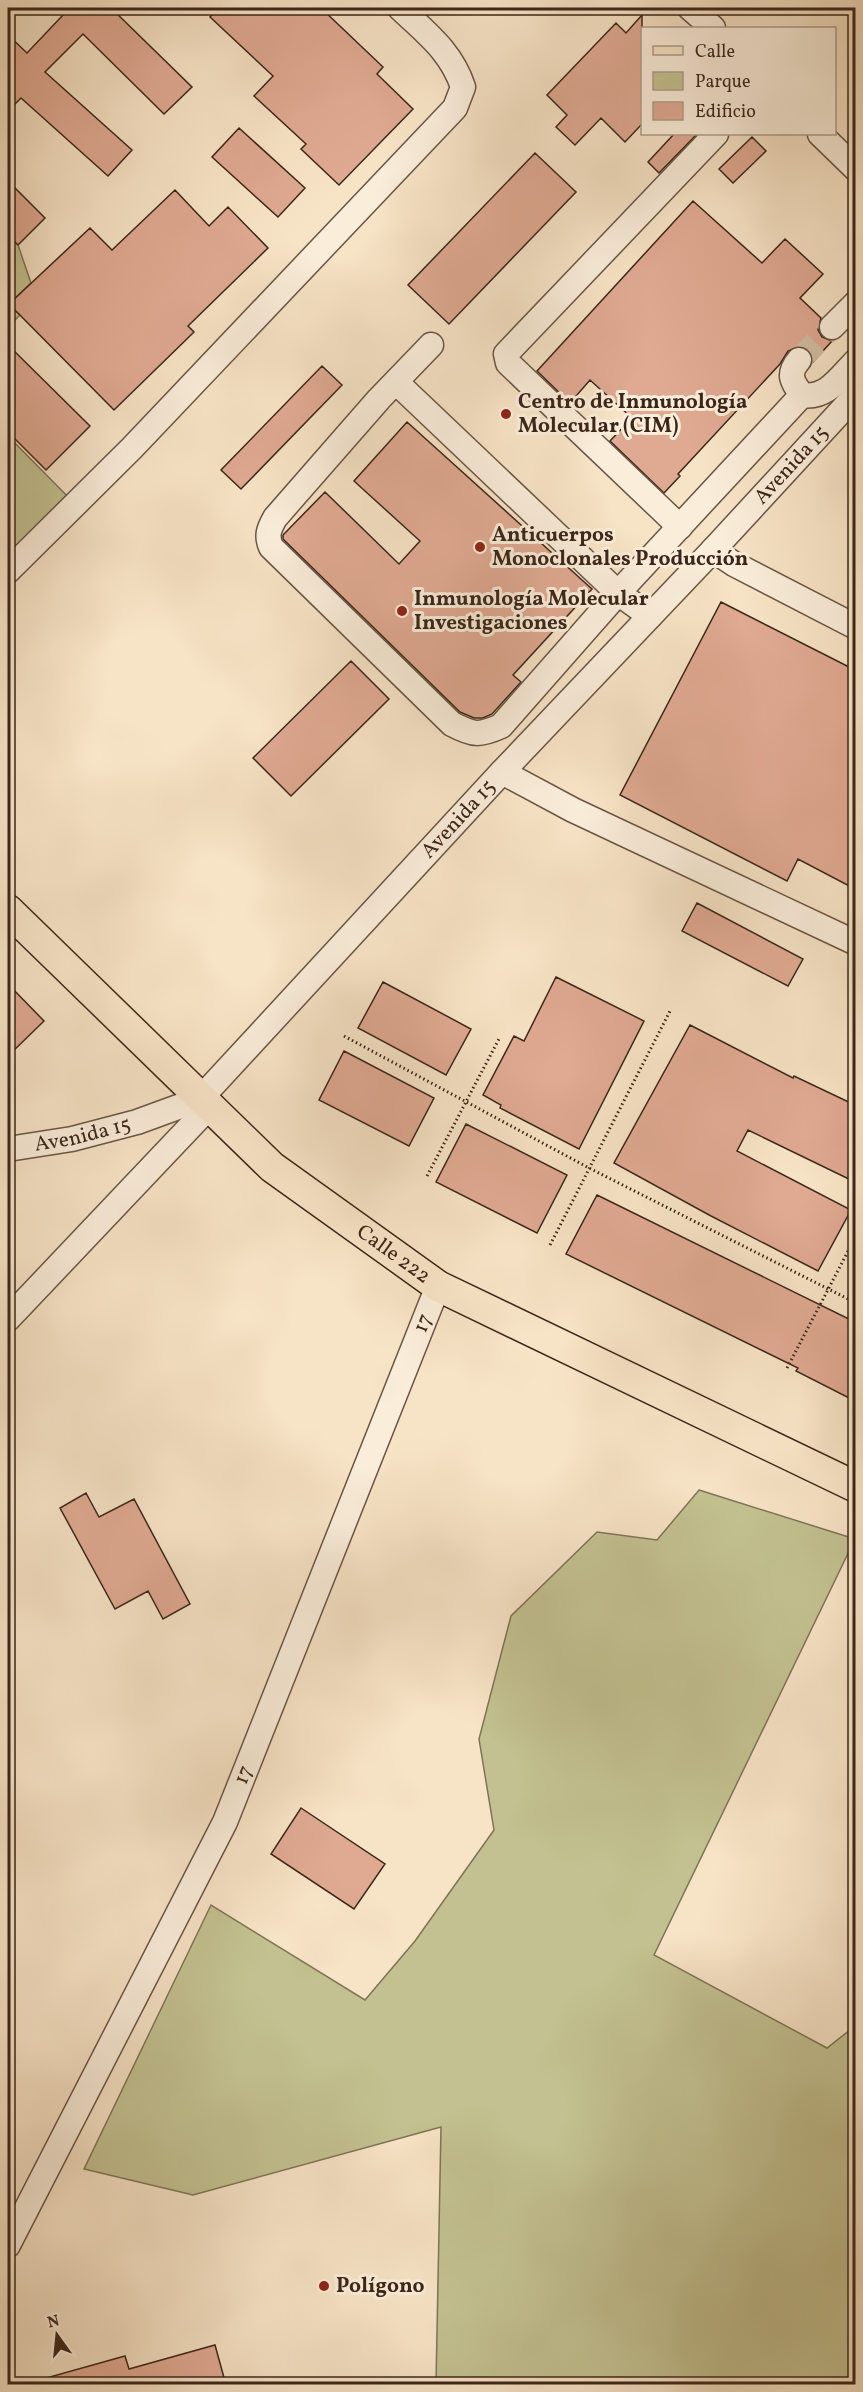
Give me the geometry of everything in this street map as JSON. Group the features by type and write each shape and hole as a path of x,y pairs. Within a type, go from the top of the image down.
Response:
{"main road":[{"name":"Calle 222","path":"8,910 272,1167 438,1286 855,1486"}],"street":[{"path":"8,570 132,448 455,108 463,87 457,69 447,53 400,8"},
{"path":"690,8 712,27"},
{"path":"680,527 508,363 506,354 715,135"},
{"path":"821,135 855,168"},
{"path":"832,327 855,303"},
{"path":"431,345 275,518 268,538 272,547 452,724 470,733 484,733 501,726 618,593 802,395"},
{"path":"799,360 790,376 802,395 814,397 826,392 855,361"},
{"path":"396,382 618,593 650,616"},
{"name":"Avenida 15","path":"8,1149 72,1139 205,1103 502,772 713,550 855,395"},
{"path":"713,550 734,564 855,627"},
{"path":"502,772 573,810 855,943"},
{"path":"8,1319 205,1103"},
{"name":"17","path":"8,2245 225,1822 438,1286"}],"path":[{"path":"550,1245 670,1011"},
{"path":"344,1036 589,1168 855,1304"},
{"path":"427,1176 500,1037"},
{"path":"787,1368 855,1236"}],"green space":[{"path":"8,235 18,245 31,283 9,304 20,315 8,327"},
{"path":"8,436 75,504 17,561 8,552"},
{"path":"699,1490 855,1539 654,1955 827,2048 855,2026 855,2384 436,2384 441,2127 193,2195 84,2169 211,1905 365,2000 415,1941 494,1830 479,1739 511,1616 597,1532 657,1540"}],"building":[{"path":"55,8 111,8 192,87 164,114 83,34 45,72 132,150 108,176 21,98 8,111 8,35 27,53 63,15"},
{"path":"219,8 321,8 383,67 377,74 413,109 339,185 301,149 306,144 254,96 273,76 210,17"},
{"path":"642,15 641,125 625,142 601,118 575,145 556,127 567,115 547,95 616,23 626,33"},
{"path":"239,128 305,188 278,217 212,157"},
{"path":"673,135 696,135 659,173 648,162"},
{"path":"752,137 766,151 733,183 719,169"},
{"path":"535,153 576,192 449,324 408,285"},
{"path":"8,181 45,218 18,245 8,235"},
{"path":"175,190 209,226 228,207 268,248 188,326 194,332 114,410 9,304 90,228 112,250"},
{"name":"Centro de Inmunología Molecular (CIM)","path":"693,201 762,263 785,239 823,274 800,298 821,318 818,330 822,337 832,341 813,362 812,354 807,348 800,346 788,351 780,364 678,474 680,476 664,493 610,441 632,418 590,380 570,403 537,371"},
{"path":"8,345 90,426 46,470 8,432"},
{"path":"322,366 342,385 241,489 221,470"},
{"path":"407,422 592,589 513,675 521,682 492,714 483,718 474,718 460,712 283,539 283,535 325,492 399,564 420,541 354,481"},
{"path":"721,602 855,670 855,889 798,859 787,881 620,795"},
{"path":"351,661 389,699 291,796 253,758"},
{"path":"697,903 803,959 788,986 682,931"},
{"path":"556,977 644,1021 579,1149 500,1108 501,1105 483,1095 514,1036 524,1041"},
{"path":"383,982 471,1029 446,1075 358,1028"},
{"path":"8,984 44,1021 8,1056"},
{"path":"690,1025 793,1078 794,1076 855,1105 855,1182 748,1130 737,1151 851,1210 818,1271 614,1163"},
{"path":"344,1051 434,1098 409,1146 319,1100"},
{"path":"466,1124 567,1175 537,1233 436,1182"},
{"path":"597,1195 855,1322 855,1401 796,1371 798,1368 566,1254"},
{"path":"86,1493 99,1517 134,1499 190,1604 163,1619 148,1591 115,1609 60,1508"},
{"path":"301,1808 385,1864 354,1909 271,1854"},
{"path":"215,2345 226,2385 39,2385 39,2380 125,2356 129,2369"}],"tunnel":[{"path":"799,360 832,327"}],"place":[{"name":"Centro de Inmunología Molecular (CIM)","path":"506,414"},
{"name":"Anticuerpos Monoclonales Producción","path":"480,547"},
{"name":"Inmunología Molecular Investigaciones","path":"402,611"},
{"name":"Polígono","path":"324,2286"}]}
